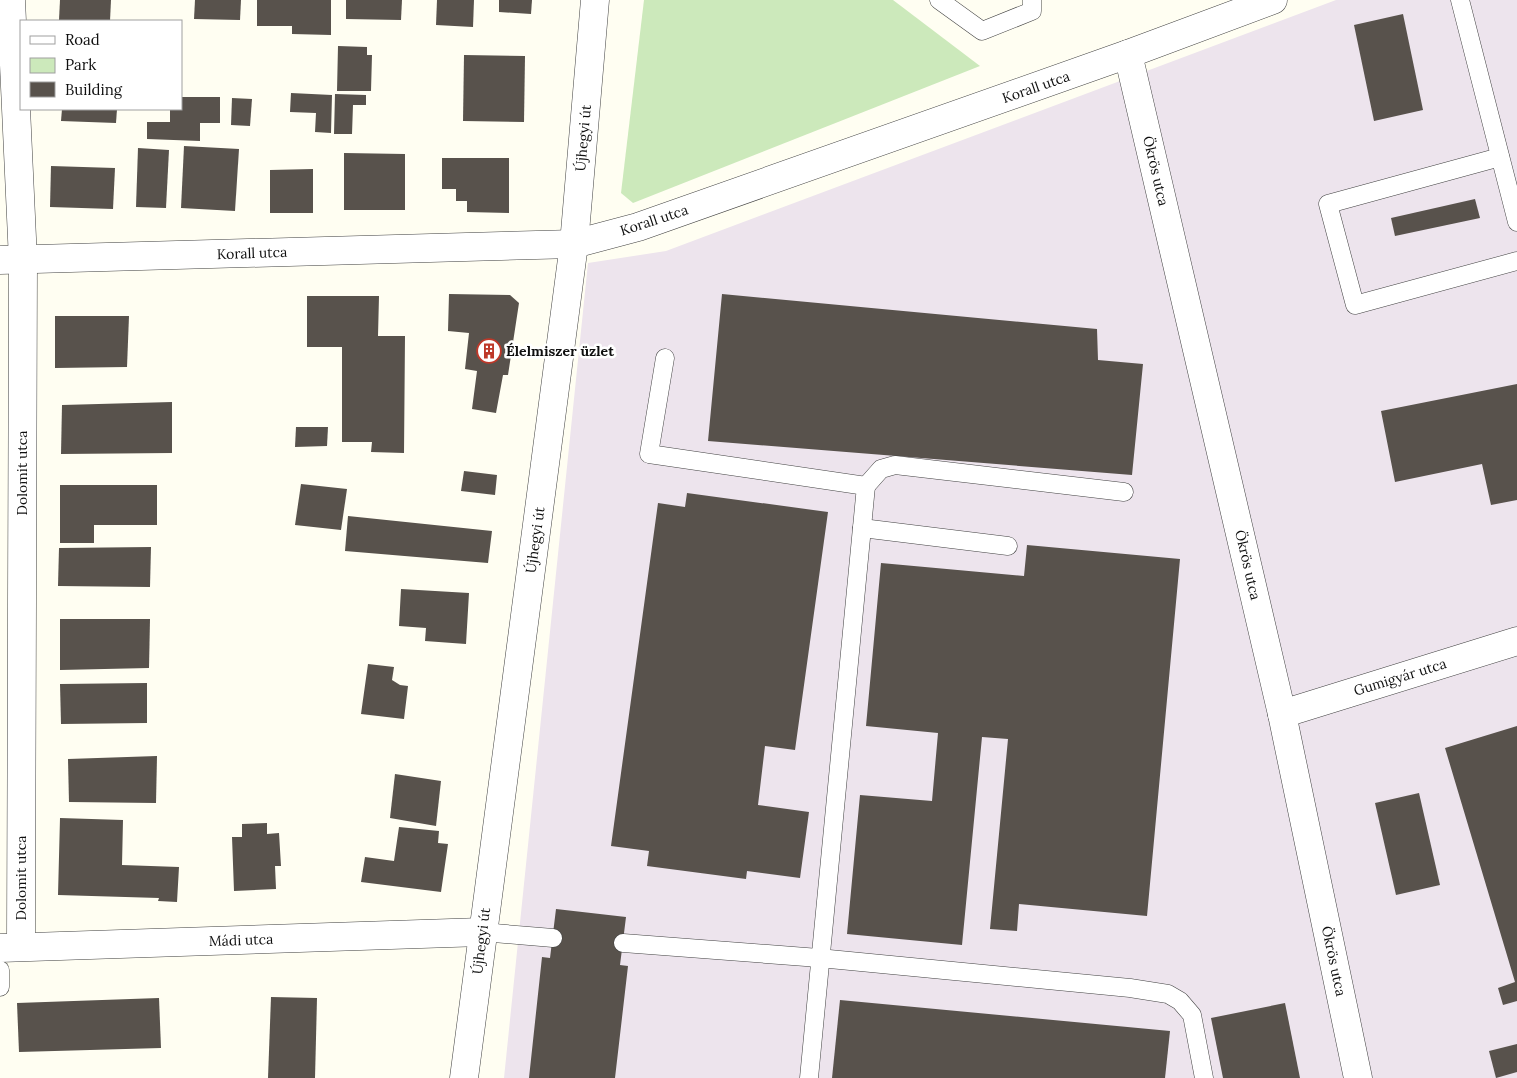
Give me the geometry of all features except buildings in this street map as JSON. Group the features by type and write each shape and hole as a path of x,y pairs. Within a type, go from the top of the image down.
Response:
{"street":[{"name":"Dolomit utca","path":"10,0 12,260 11,947"},
{"name":"Újhegyi út","path":"464,1078 574,244 595,0"},
{"name":"Korall utca","path":"12,260 574,244 638,227 1128,54 1273,0"},
{"name":"Ökrös utca","path":"1128,54 1282,714 1358,1078"},
{"name":"Gumigyár utca","path":"1282,714 1517,641"},
{"name":"Mádi utca","path":"11,947 482,932"}],"lane":[{"path":"939,0 982,31 1032,11 1032,0"},
{"path":"1460,0 1517,222"},
{"path":"1500,157 1328,204 1356,305 1517,261"},
{"path":"665,358 648,454 866,486"},
{"path":"809,1078 819,958 866,486 881,469 895,465 1124,492"},
{"path":"862,528 1008,546"},
{"path":"482,932 553,938"},
{"path":"623,943 819,958 1130,988 1168,994 1180,1001 1192,1015 1204,1078"},
{"path":"0,970 0,987"}],"shaded area":[{"path":"1336,0 1517,0 1517,1078 504,1078 588,263 666,251"}],"green space":[{"path":"644,0 893,0 980,66 633,203 621,193"}],"place":[{"name":"Élelmiszer üzlet","path":"489,351"}]}
